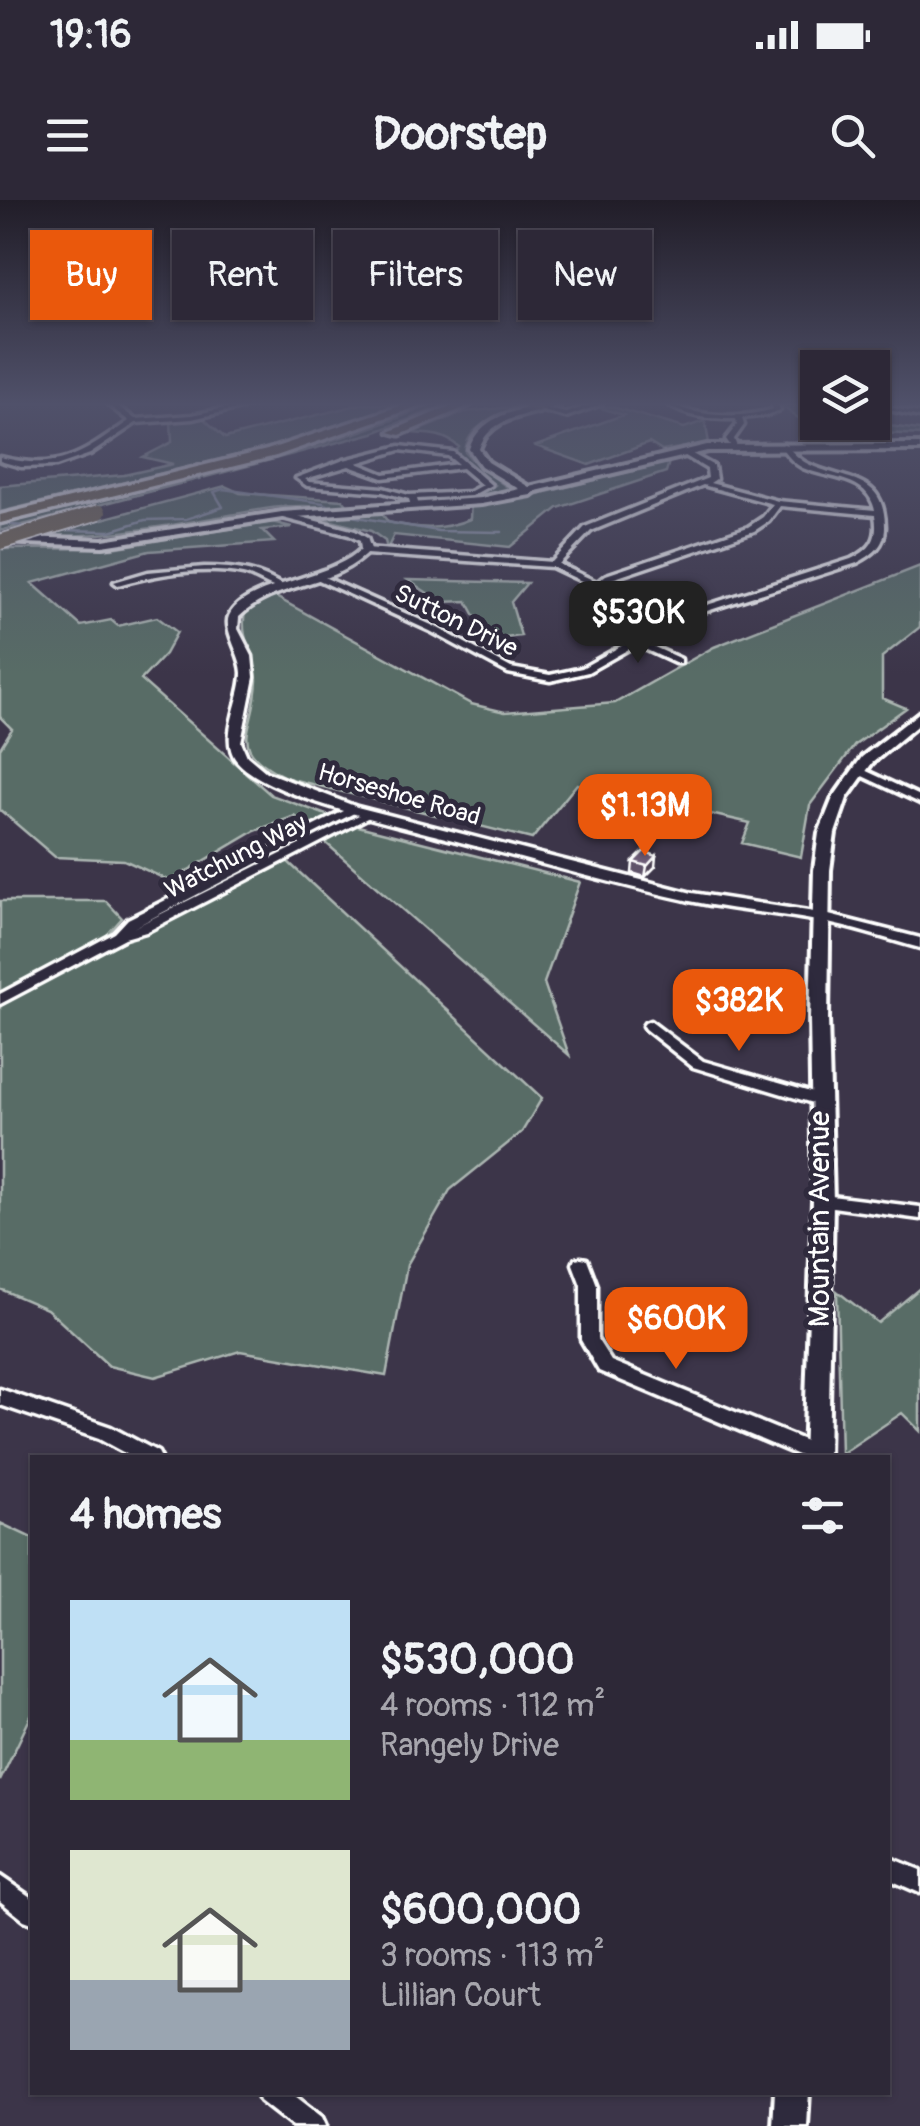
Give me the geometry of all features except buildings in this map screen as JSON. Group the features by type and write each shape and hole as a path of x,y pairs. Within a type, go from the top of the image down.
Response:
{"highway":[{"path":"0,519 98,494"},
{"path":"0,540 168,494"}],"main road":[{"path":"0,540 103,543 282,515 510,494"},
{"name":"Mountain Avenue","path":"816,1455 826,834 840,798 860,770 920,716"},
{"path":"790,2126 792,2095"}],"street":[{"path":"391,494 411,503 472,494"},
{"path":"554,565 588,529 680,494"},
{"path":"742,494 778,504 881,513 874,494"},
{"path":"678,661 591,622 578,612 576,602 594,584 750,528 772,514 778,504"},
{"name":"Sutton Drive","path":"314,576 433,629 522,675 550,678 576,673 682,616 861,558 878,543 881,513"},
{"path":"282,515 352,532 364,540 366,551 554,565 594,584"},
{"name":"Horseshoe Road","path":"366,551 352,562 252,599 234,616 233,630 246,656 248,677 236,732 237,751 246,764 262,775 352,810 692,897 822,918 920,943"},
{"path":"118,582 151,574 232,571 254,574 282,588"},
{"path":"860,770 920,800"},
{"name":"Watchung Way","path":"123,934 121,931 132,922 352,810"},
{"name":"Watchung Way","path":"0,1000 123,934 142,929 369,814"},
{"path":"650,1026 698,1064 819,1100"},
{"path":"823,1201 920,1214"},
{"path":"581,1264 589,1285 589,1340 605,1366 814,1455"},
{"path":"0,1397 126,1442 147,1455"},
{"path":"890,1869 920,1882"},
{"path":"0,1887 30,1910"},
{"path":"273,2095 313,2126"}],"green space":[{"path":"0,494 76,494 0,512"},
{"path":"129,494 141,494 0,531 0,525"},
{"path":"196,494 343,500 353,512 380,511 388,522 429,528 470,519 471,501 482,494 516,494 522,498 539,494 600,494 558,508 510,547 394,535 387,549 385,541 371,531 320,518 331,513 329,508 314,506 268,509 124,532 39,536"},
{"path":"272,522 292,527 262,530 274,542 149,551 32,583 81,626 111,620 118,626 157,617 177,632 165,654 141,680 271,795 354,825 580,882 544,983 569,1055 295,816 255,831 170,881 124,860 55,857 0,810 0,748 12,729 0,717 0,549 112,548"},
{"path":"920,566 920,627 882,657 882,698 906,708 855,745 810,805 801,857 742,843 750,823 577,784 532,839 287,778 267,767 249,747 247,738 257,680 244,632 245,611 272,595 471,704 505,712 615,703 714,647"},
{"path":"408,580 527,583 511,602 521,636 488,640 467,601 441,602"},
{"path":"286,860 542,1098 522,1132 450,1190 407,1265 386,1376 240,1351 155,1377 109,1366 47,1309 0,1289 0,901 106,901 122,918 84,961"},
{"path":"920,1288 920,1431 902,1413 841,1454 837,1291 878,1323"},
{"path":"0,1523 30,1537 30,1718 0,1781"}],"waterway":[{"path":"58,530 110,531 145,520 186,519 223,507 215,494"},
{"path":"258,494 323,503 346,515 438,531 502,532"},
{"path":"0,523 29,527"}]}
